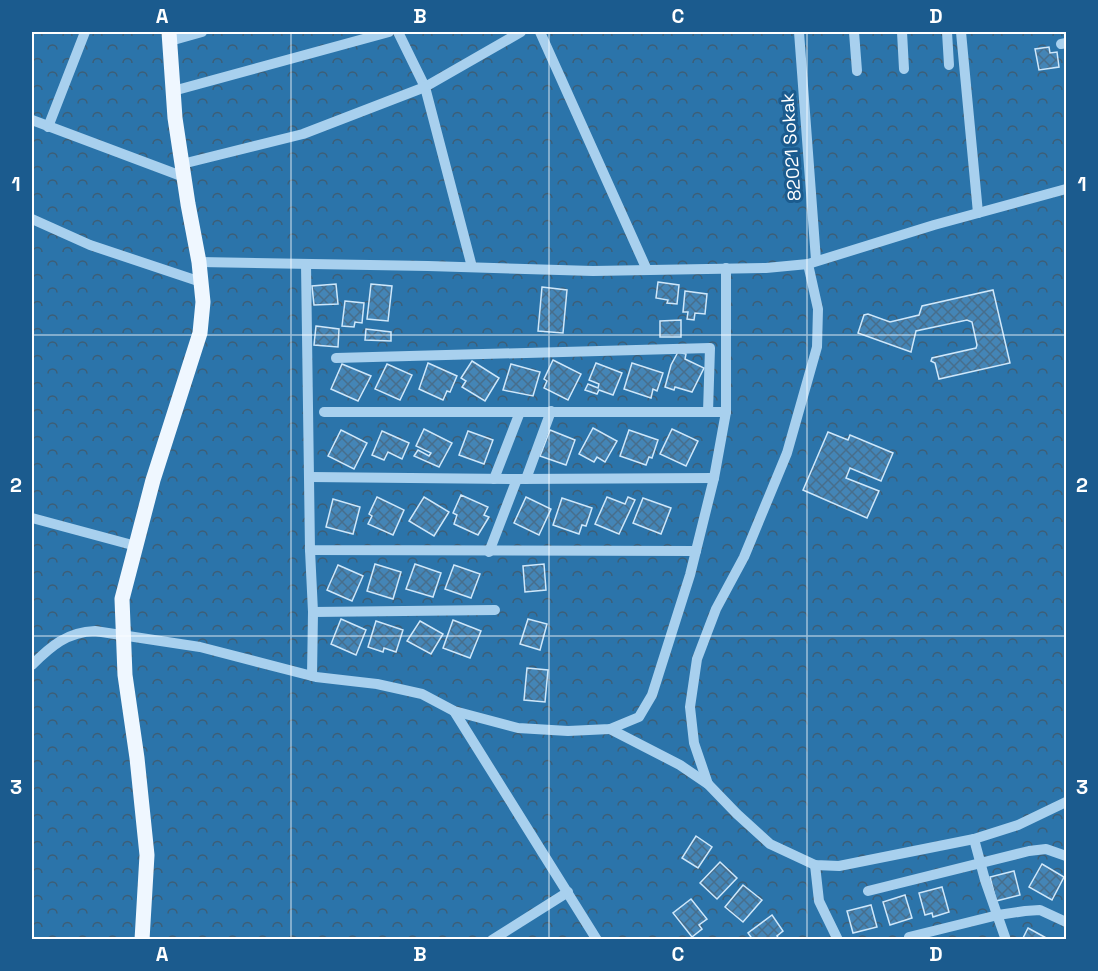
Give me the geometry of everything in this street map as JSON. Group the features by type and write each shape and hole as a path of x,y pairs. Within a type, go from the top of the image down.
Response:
{"main road":[{"path":"142,939 147,855 137,758 125,675 122,599 175,409 200,333 203,302 173,91 170,36"}],"street":[{"path":"48,127 85,32"},
{"path":"170,36 202,32"},
{"path":"173,91 389,32"},
{"path":"398,32 425,87 472,267"},
{"path":"32,120 183,171 303,134 425,87 521,32"},
{"path":"540,32 647,270"},
{"name":"82021 Sokak","path":"708,784 694,743 690,707 697,659 716,609 744,556 787,453 817,347 818,309 812,262 799,32"},
{"path":"855,32 857,71"},
{"path":"902,32 904,69"},
{"path":"947,32 949,65"},
{"path":"961,32 978,213"},
{"path":"199,262 593,271 766,268 812,262 1066,189"},
{"path":"32,219 90,245 201,282"},
{"path":"306,264 313,612 312,676"},
{"path":"32,664 55,643 70,635 95,631 200,647 312,676 377,684 422,694 454,711 518,728 568,731 610,729 639,717 652,695 696,551 714,478 726,412 726,268"},
{"path":"336,358 710,348 708,412"},
{"path":"489,552 551,411"},
{"path":"324,412 726,412"},
{"path":"494,479 520,412"},
{"path":"310,477 714,478"},
{"path":"32,518 136,546"},
{"path":"310,550 696,551"},
{"path":"313,612 495,610"},
{"path":"454,711 597,939"},
{"path":"610,729 680,765 708,784 770,844 815,865 839,866 974,839 1018,825 1066,802"},
{"path":"974,839 1006,939"},
{"path":"868,891 1037,850 1046,849 1066,856"},
{"path":"815,865 819,901 838,939"},
{"path":"492,939 568,892"},
{"path":"909,937 998,915 1040,910 1066,922"}],"green space":[{"path":"32,32 1066,32 1066,939 32,939"}],"building":[{"path":"1049,47 1050,53 1057,52 1059,67 1039,70 1035,49"},
{"path":"658,282 679,285 677,304 656,298"},
{"path":"336,284 338,304 314,305 312,286"},
{"path":"371,284 392,286 388,321 367,319"},
{"path":"542,287 567,290 563,333 538,331"},
{"path":"993,290 1010,363 939,379 935,363 931,361 932,358 976,348 972,322 967,320 916,331 911,352 858,333 864,315 868,314 890,322 919,315 922,306"},
{"path":"685,291 707,294 705,314 695,313 694,320 687,319 688,312 683,312"},
{"path":"345,301 364,303 362,323 355,322 354,327 342,326"},
{"path":"681,320 681,337 660,337 660,321"},
{"path":"316,326 339,329 338,347 314,345"},
{"path":"366,329 391,332 391,341 365,340"},
{"path":"678,352 686,354 685,359 704,368 692,392 675,387 674,390 665,387 671,365"},
{"path":"553,360 581,374 568,400 544,388 547,381 544,379"},
{"path":"472,361 499,378 485,401 462,387 466,381 461,378"},
{"path":"428,363 457,376 450,392 447,391 443,400 419,389"},
{"path":"596,363 622,373 613,395 599,390 597,394 585,390 588,384 598,388 599,384 589,380"},
{"path":"632,363 663,373 657,391 653,389 651,398 624,389"},
{"path":"342,364 371,376 358,401 331,389"},
{"path":"387,364 412,375 400,400 375,389"},
{"path":"511,364 540,372 533,396 503,390"},
{"path":"593,428 617,441 605,462 597,457 594,462 579,454"},
{"path":"424,429 452,443 439,467 414,456 418,450 429,456 431,453 416,446"},
{"path":"672,429 698,441 686,466 660,454"},
{"path":"341,430 367,443 354,469 328,456"},
{"path":"550,430 575,440 566,465 540,456"},
{"path":"629,430 658,440 652,458 649,457 646,465 620,456"},
{"path":"382,431 409,443 402,459 388,452 384,460 372,455"},
{"path":"468,431 493,440 484,464 459,455"},
{"path":"828,432 848,440 850,435 893,453 881,481 850,468 846,478 879,491 867,518 803,490"},
{"path":"461,495 488,507 484,515 489,517 478,535 454,524 457,515 453,513"},
{"path":"377,497 404,510 393,535 368,524 372,516 369,514"},
{"path":"424,497 449,512 434,536 409,521"},
{"path":"526,497 551,509 539,535 514,523"},
{"path":"607,497 625,504 628,497 635,500 619,534 595,524"},
{"path":"562,498 592,508 586,526 582,525 579,534 553,525"},
{"path":"643,498 671,508 661,534 633,523"},
{"path":"333,499 360,507 353,534 326,527"},
{"path":"375,564 401,572 393,599 367,591"},
{"path":"415,564 441,573 433,597 406,589"},
{"path":"544,564 546,590 525,592 523,566"},
{"path":"338,565 363,576 352,601 327,590"},
{"path":"454,565 480,574 471,598 445,589"},
{"path":"341,619 366,630 356,655 331,644"},
{"path":"528,619 547,624 540,650 520,644"},
{"path":"453,620 481,631 470,658 443,648"},
{"path":"376,621 403,630 396,652 384,648 383,652 368,647"},
{"path":"420,621 443,634 431,654 407,641"},
{"path":"527,668 548,670 545,702 524,700"},
{"path":"696,836 712,847 698,868 682,858"},
{"path":"720,862 737,878 717,899 700,883"},
{"path":"1042,864 1064,877 1052,900 1029,887"},
{"path":"1014,871 1020,895 996,901 990,877"},
{"path":"743,885 762,900 743,922 725,907"},
{"path":"942,887 949,912 933,917 932,913 925,915 919,893"},
{"path":"905,895 912,918 890,925 883,902"},
{"path":"691,899 707,919 699,925 702,929 692,937 673,913"},
{"path":"871,905 877,927 853,933 847,911"},
{"path":"772,915 783,931 777,936 779,939 753,940 748,933"},
{"path":"1028,928 1050,940 1022,940"}]}
